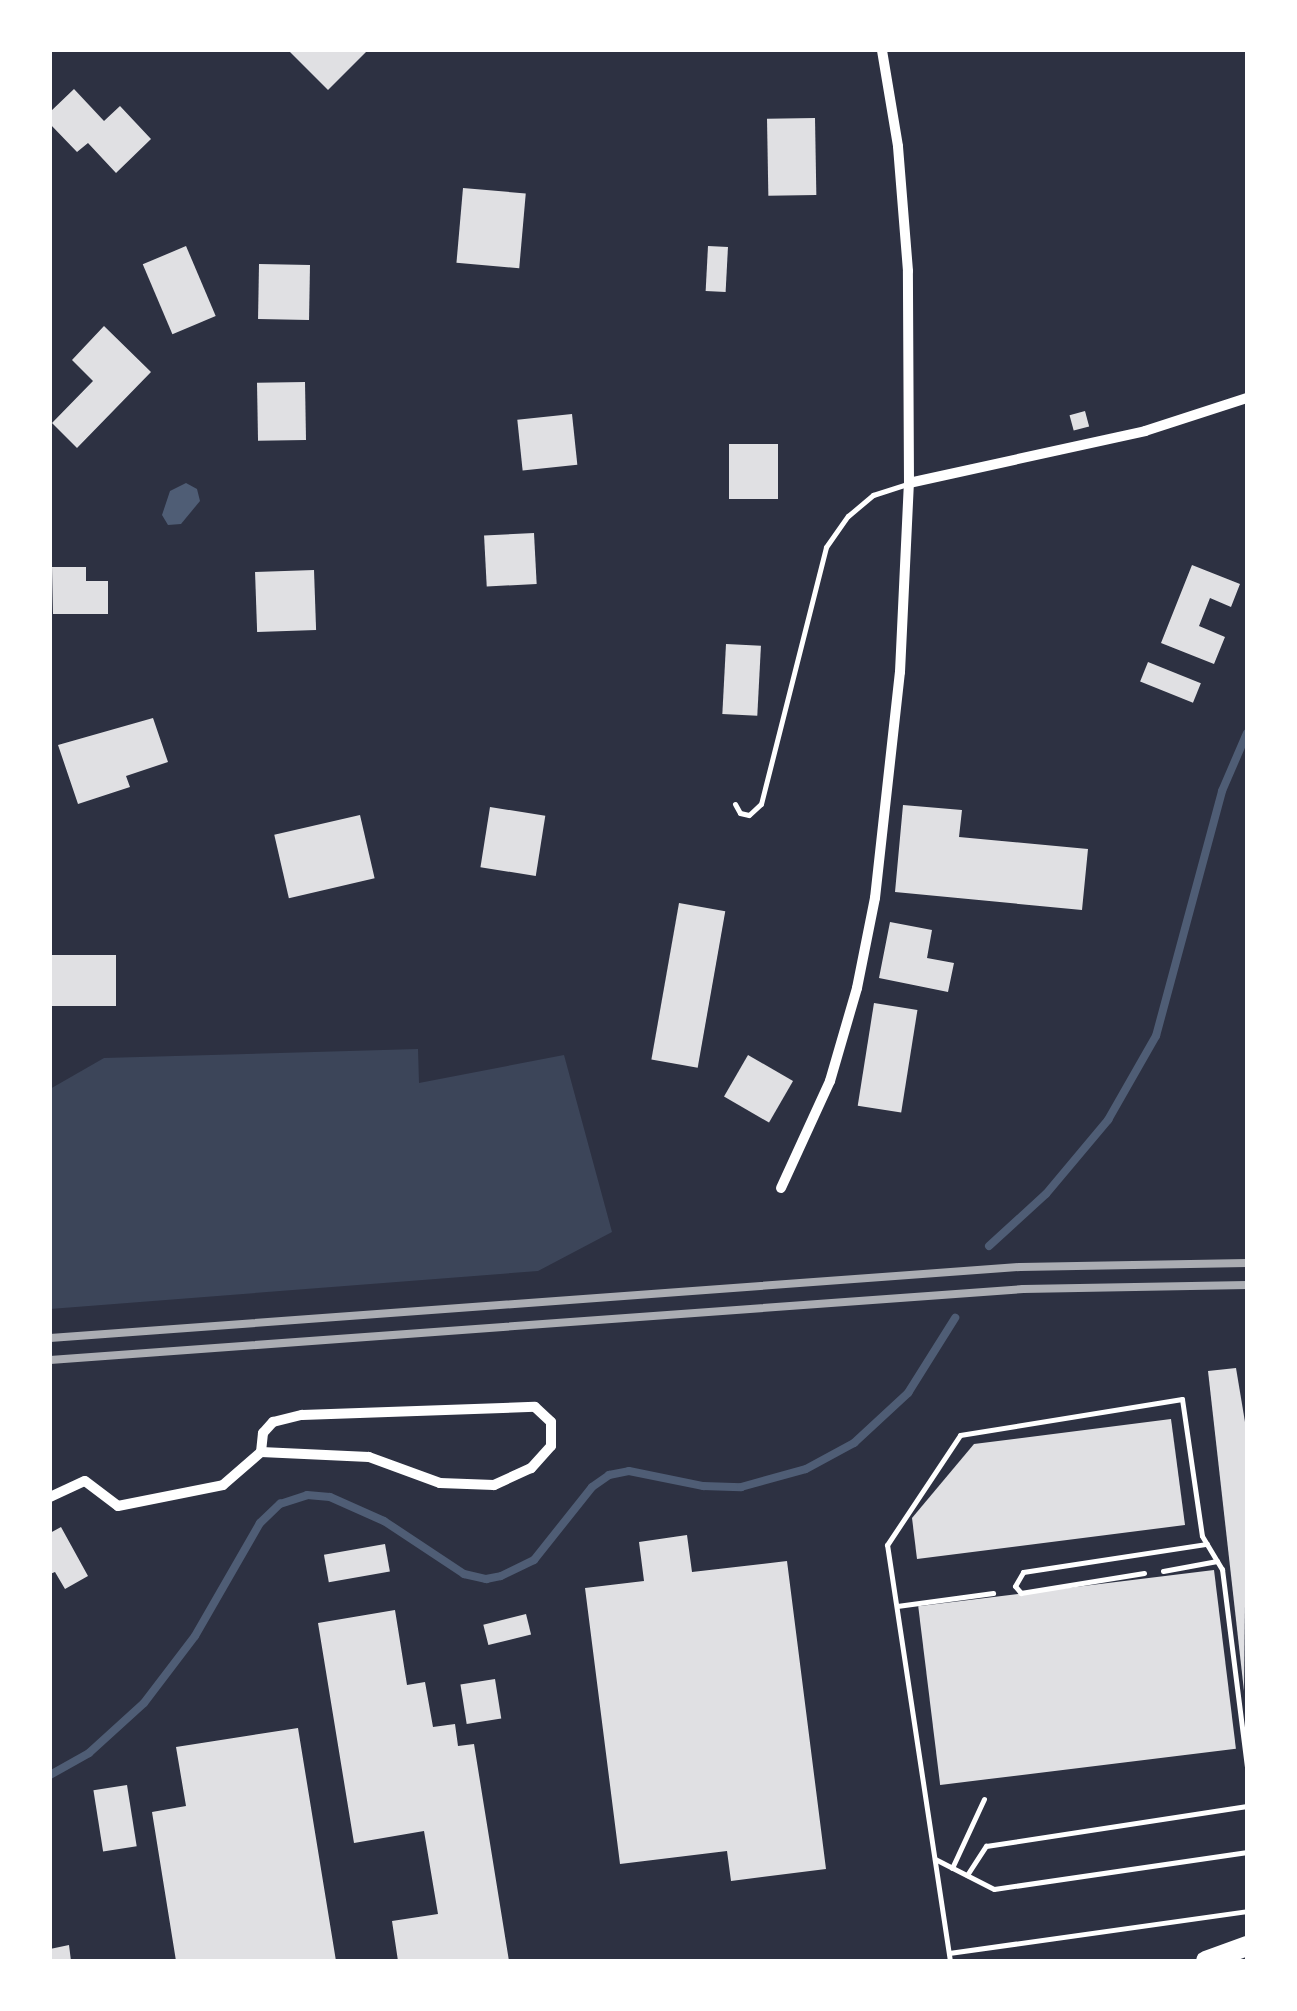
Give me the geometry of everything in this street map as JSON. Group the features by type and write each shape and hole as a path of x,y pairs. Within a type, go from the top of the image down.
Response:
{"highway":[{"path":"1206,1961 1247,1946"}],"street":[{"path":"781,1188 830,1081 867,944 900,672 909,484 906,239 895,124 882,50"},
{"path":"909,484 1154,429 1247,398"},
{"path":"50,1497 85,1481 118,1506 222,1485 261,1452 369,1458 440,1482 494,1485 531,1468 550,1446 551,1422 535,1407 302,1415 272,1422 263,1433 261,1452"}],"lane":[{"path":"735,804 740,813 750,815 762,804 826,546 848,516 872,495 909,484"},
{"path":"1247,1768 1222,1569 1207,1544 1182,1399 960,1435 887,1545 950,1957 1247,1910"},
{"path":"1144,1573 1021,1593 1016,1586 1023,1572 1207,1544"},
{"path":"1163,1571 1217,1560"},
{"path":"897,1606 993,1593"},
{"path":"952,1868 984,1800"},
{"path":"967,1875 986,1846 1247,1806"},
{"path":"935,1859 994,1889 1247,1852"}],"shaded area":[{"path":"186,483 197,489 200,501 181,524 168,525 162,515 170,491"},
{"path":"418,1049 419,1083 564,1055 612,1232 538,1271 50,1309 50,1089 104,1058"}],"building":[{"path":"288,50 368,50 328,90"},
{"path":"74,89 104,121 120,106 151,139 116,173 88,143 77,152 50,124 50,112"},
{"path":"815,118 816,195 768,196 767,119"},
{"path":"463,188 526,193 519,268 456,263"},
{"path":"186,246 216,316 172,334 143,264"},
{"path":"708,246 728,247 726,292 706,291"},
{"path":"259,264 310,265 309,320 258,319"},
{"path":"104,326 151,372 77,448 52,423 93,381 72,360"},
{"path":"305,382 306,440 258,441 257,383"},
{"path":"1085,411 1089,426 1074,431 1070,415"},
{"path":"572,414 577,465 523,470 517,420"},
{"path":"729,444 778,444 778,499 729,499"},
{"path":"534,533 537,584 487,587 484,536"},
{"path":"1192,565 1240,584 1231,607 1210,598 1199,626 1225,637 1214,664 1161,643"},
{"path":"52,567 86,567 86,581 108,581 108,614 53,614"},
{"path":"314,570 316,630 257,632 255,572"},
{"path":"726,644 761,646 757,716 722,714"},
{"path":"1148,662 1201,683 1193,703 1140,681"},
{"path":"153,718 168,762 126,776 130,787 78,804 58,745"},
{"path":"903,805 962,810 959,837 1088,849 1082,910 895,892"},
{"path":"490,807 545,816 536,876 480,867"},
{"path":"360,815 375,878 289,898 274,835"},
{"path":"679,903 725,911 698,1068 651,1060"},
{"path":"890,922 932,930 927,958 954,963 948,992 879,978"},
{"path":"50,955 116,955 116,1006 50,1006"},
{"path":"874,1003 917,1010 901,1113 858,1106"},
{"path":"748,1055 793,1081 769,1123 724,1097"},
{"path":"1236,1368 1247,1434 1244,1691 1208,1371"},
{"path":"1171,1419 1185,1525 917,1559 912,1518 974,1444"},
{"path":"61,1527 88,1576 65,1589 55,1572 50,1574 50,1533"},
{"path":"687,1535 692,1572 787,1561 826,1869 731,1881 727,1851 620,1864 585,1588 644,1581 639,1542"},
{"path":"385,1544 390,1572 329,1582 324,1555"},
{"path":"1214,1570 1236,1749 940,1785 918,1606"},
{"path":"395,1610 407,1685 425,1682 433,1727 455,1724 458,1746 474,1744 509,1961 398,1961 392,1921 438,1914 424,1831 354,1843 318,1623"},
{"path":"526,1614 531,1634 488,1645 483,1625"},
{"path":"495,1679 501,1719 467,1724 460,1684"},
{"path":"298,1728 336,1961 176,1961 152,1812 186,1806 176,1747"},
{"path":"127,1785 137,1846 103,1852 93,1790"},
{"path":"69,1945 71,1961 50,1961 50,1949"}],"waterway":[{"path":"989,1246 1046,1194 1108,1120 1156,1036 1222,791 1247,733"},
{"path":"50,1775 89,1753 144,1703 195,1636 260,1523 280,1504 307,1495 330,1497 384,1521 464,1574 486,1579 501,1576 534,1560 592,1487 609,1475 629,1471 703,1486 741,1487 806,1469 854,1443 908,1393 955,1318"}],"railway":[{"path":"50,1338 1020,1267 1247,1263"},
{"path":"50,1360 1023,1289 1247,1285"}]}
